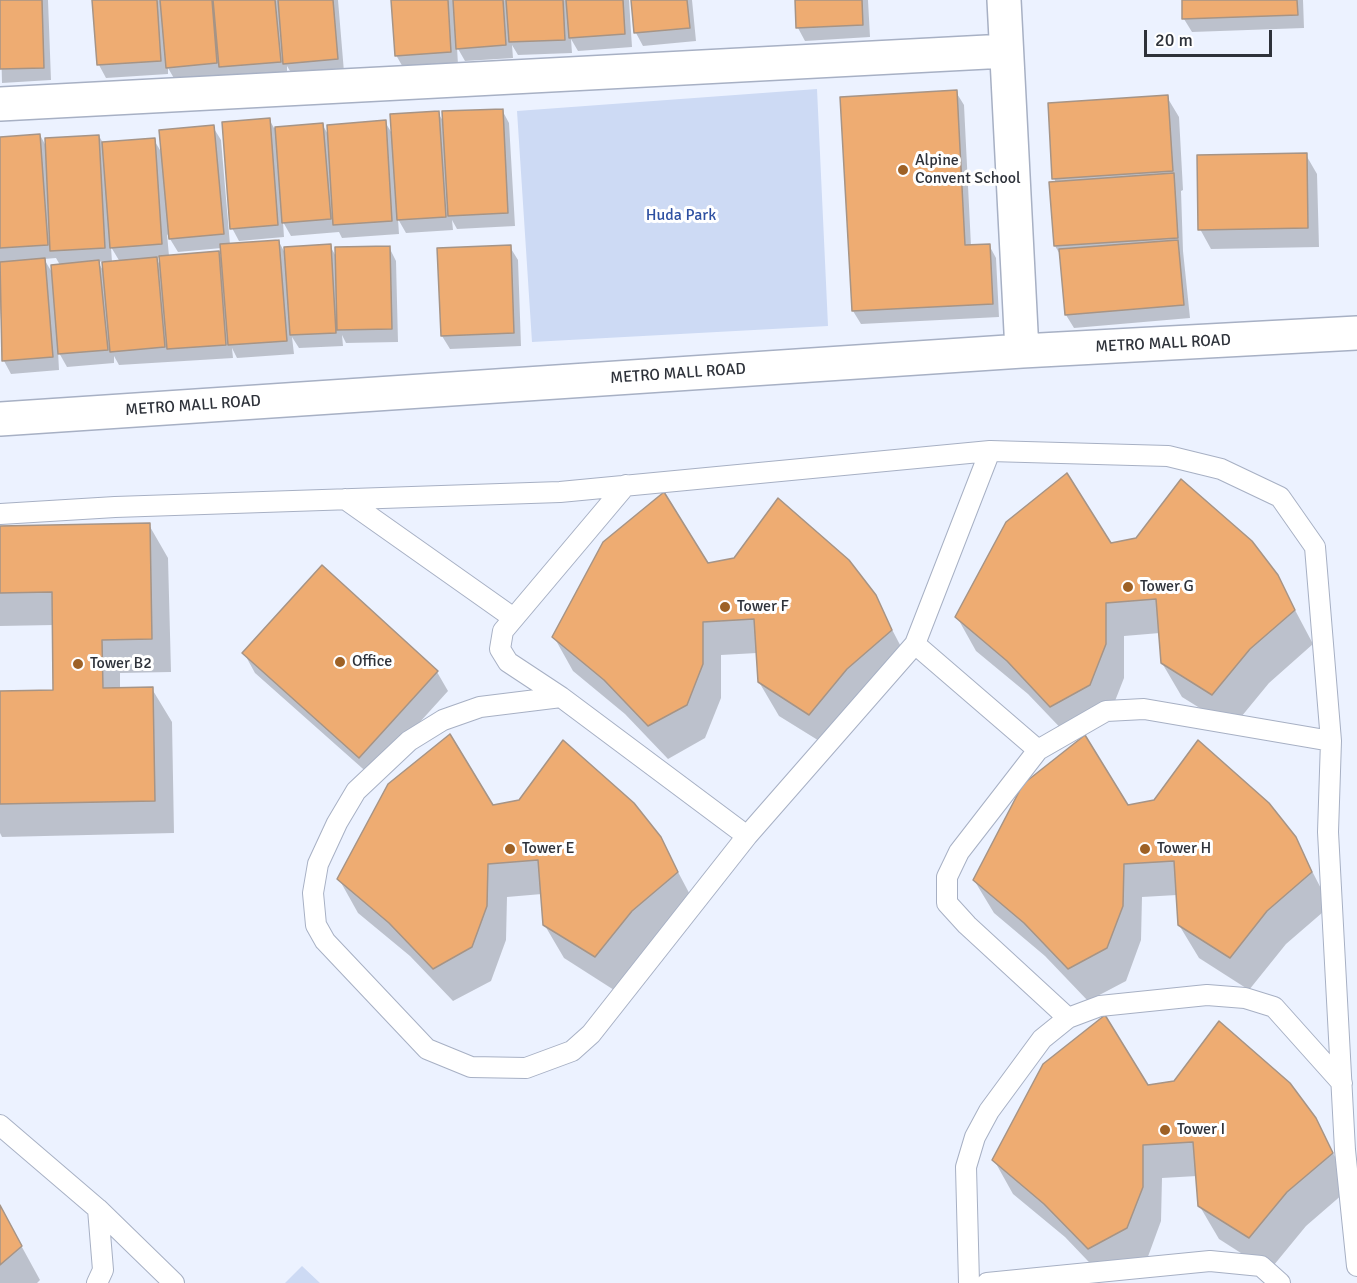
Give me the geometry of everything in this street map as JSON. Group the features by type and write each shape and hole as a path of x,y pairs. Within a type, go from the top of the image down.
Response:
{"street":[{"path":"1004,0 1022,351"},
{"path":"0,104 1006,51"},
{"name":"METRO MALL ROAD","path":"0,419 1022,351 1357,333"}],"lane":[{"path":"561,697 480,708 443,720 409,741 356,791 336,823 318,864 313,893 316,925 325,941 427,1049 471,1067 526,1068 572,1050 591,1034 747,836 915,644 990,451"},
{"path":"0,514 115,507 560,492 990,451 1168,456 1221,469 1280,497 1315,547 1332,741 1328,832 1345,1150 1357,1266"},
{"path":"626,485 512,617 503,631 500,649 508,662 561,697 747,836"},
{"path":"345,499 512,617"},
{"path":"915,644 1038,750"},
{"path":"1068,1018 1009,961 967,925 947,903 947,877 959,852 1038,750 1106,711 1144,709 1332,741"},
{"path":"969,1283 966,1167 975,1137 989,1111 1042,1039 1068,1018 1100,1006 1207,995 1245,998 1274,1007 1342,1083"},
{"path":"0,1125 98,1209 174,1283"},
{"path":"97,1283 104,1270 98,1209"},
{"path":"987,1283 1210,1261 1261,1266 1280,1283"}],"green space":[{"name":"Huda Park","path":"817,89 828,326 532,342 517,111"},
{"path":"302,1266 320,1283 285,1283"}],"building":[{"path":"0,0 42,0 44,68 0,69"},
{"path":"92,0 157,0 161,61 97,65"},
{"path":"160,0 212,0 217,63 166,68"},
{"path":"213,0 275,0 281,62 219,67"},
{"path":"278,0 333,0 338,59 283,64"},
{"path":"391,0 448,0 451,52 395,56"},
{"path":"453,0 503,0 506,45 456,49"},
{"path":"506,0 563,0 565,40 509,42"},
{"path":"566,0 623,0 625,34 569,38"},
{"path":"631,0 687,0 690,28 634,33"},
{"path":"795,0 862,0 863,25 796,28"},
{"path":"1182,0 1297,0 1298,15 1182,19"},
{"name":"Alpine Convent School","path":"957,90 965,245 990,244 993,304 852,311 840,97"},
{"path":"1168,95 1173,171 1052,179 1048,103"},
{"path":"503,109 508,213 448,216 442,111"},
{"path":"439,111 446,217 397,220 390,114"},
{"path":"270,118 278,225 230,229 222,122"},
{"path":"386,120 392,221 333,225 327,125"},
{"path":"323,123 331,219 282,223 275,127"},
{"path":"214,125 224,234 169,239 159,130"},
{"path":"40,134 48,245 0,248 0,137"},
{"path":"99,135 105,248 50,251 45,138"},
{"path":"155,138 162,244 110,248 102,142"},
{"path":"1307,153 1308,228 1198,230 1197,155"},
{"path":"1174,173 1178,238 1054,246 1049,182"},
{"path":"279,240 287,341 228,345 220,244"},
{"path":"1178,240 1184,305 1065,315 1059,249"},
{"path":"331,244 336,333 290,335 284,247"},
{"path":"511,245 514,333 441,336 437,248"},
{"path":"390,246 392,329 337,330 335,247"},
{"path":"219,251 226,345 167,349 159,256"},
{"path":"157,257 165,347 110,352 102,262"},
{"path":"45,258 53,357 2,361 0,262"},
{"path":"99,260 108,350 58,354 51,265"},
{"name":"Tower G","path":"1067,473 1111,543 1136,538 1181,479 1252,541 1278,575 1295,610 1250,649 1212,695 1161,663 1156,599 1106,603 1106,644 1090,685 1050,707 1007,661 955,617 1006,522"},
{"name":"Tower F","path":"664,492 708,563 734,558 778,498 849,560 876,595 892,630 847,669 809,715 758,682 754,619 703,622 703,664 687,705 648,726 604,680 552,637 603,542"},
{"name":"Tower B2","path":"150,523 152,639 102,640 103,688 153,687 155,801 0,804 0,691 53,690 52,592 0,593 0,526"},
{"name":"Office","path":"322,565 438,671 359,758 242,653"},
{"name":"Tower E","path":"450,734 493,805 519,800 563,740 634,803 661,837 678,872 632,911 595,957 543,925 538,860 488,864 487,906 472,947 433,969 389,923 337,879 388,784"},
{"name":"Tower H","path":"1085,735 1128,805 1154,800 1198,740 1269,803 1296,837 1312,872 1267,911 1230,958 1178,925 1174,861 1124,864 1123,906 1107,948 1068,969 1024,923 973,880 1023,784"},
{"name":"Tower I","path":"1105,1015 1148,1085 1174,1081 1219,1021 1290,1083 1316,1118 1333,1153 1287,1192 1249,1238 1198,1206 1193,1142 1143,1145 1143,1187 1127,1228 1088,1249 1044,1204 992,1160 1043,1064"},
{"path":"0,1205 22,1246 0,1265"}],"place":[{"name":"Alpine Convent School","path":"903,170"},
{"name":"Tower G","path":"1128,587"},
{"name":"Tower F","path":"725,607"},
{"name":"Office","path":"340,662"},
{"name":"Tower B2","path":"78,664"},
{"name":"Tower E","path":"510,849"},
{"name":"Tower H","path":"1145,849"},
{"name":"Tower I","path":"1165,1130"}]}
